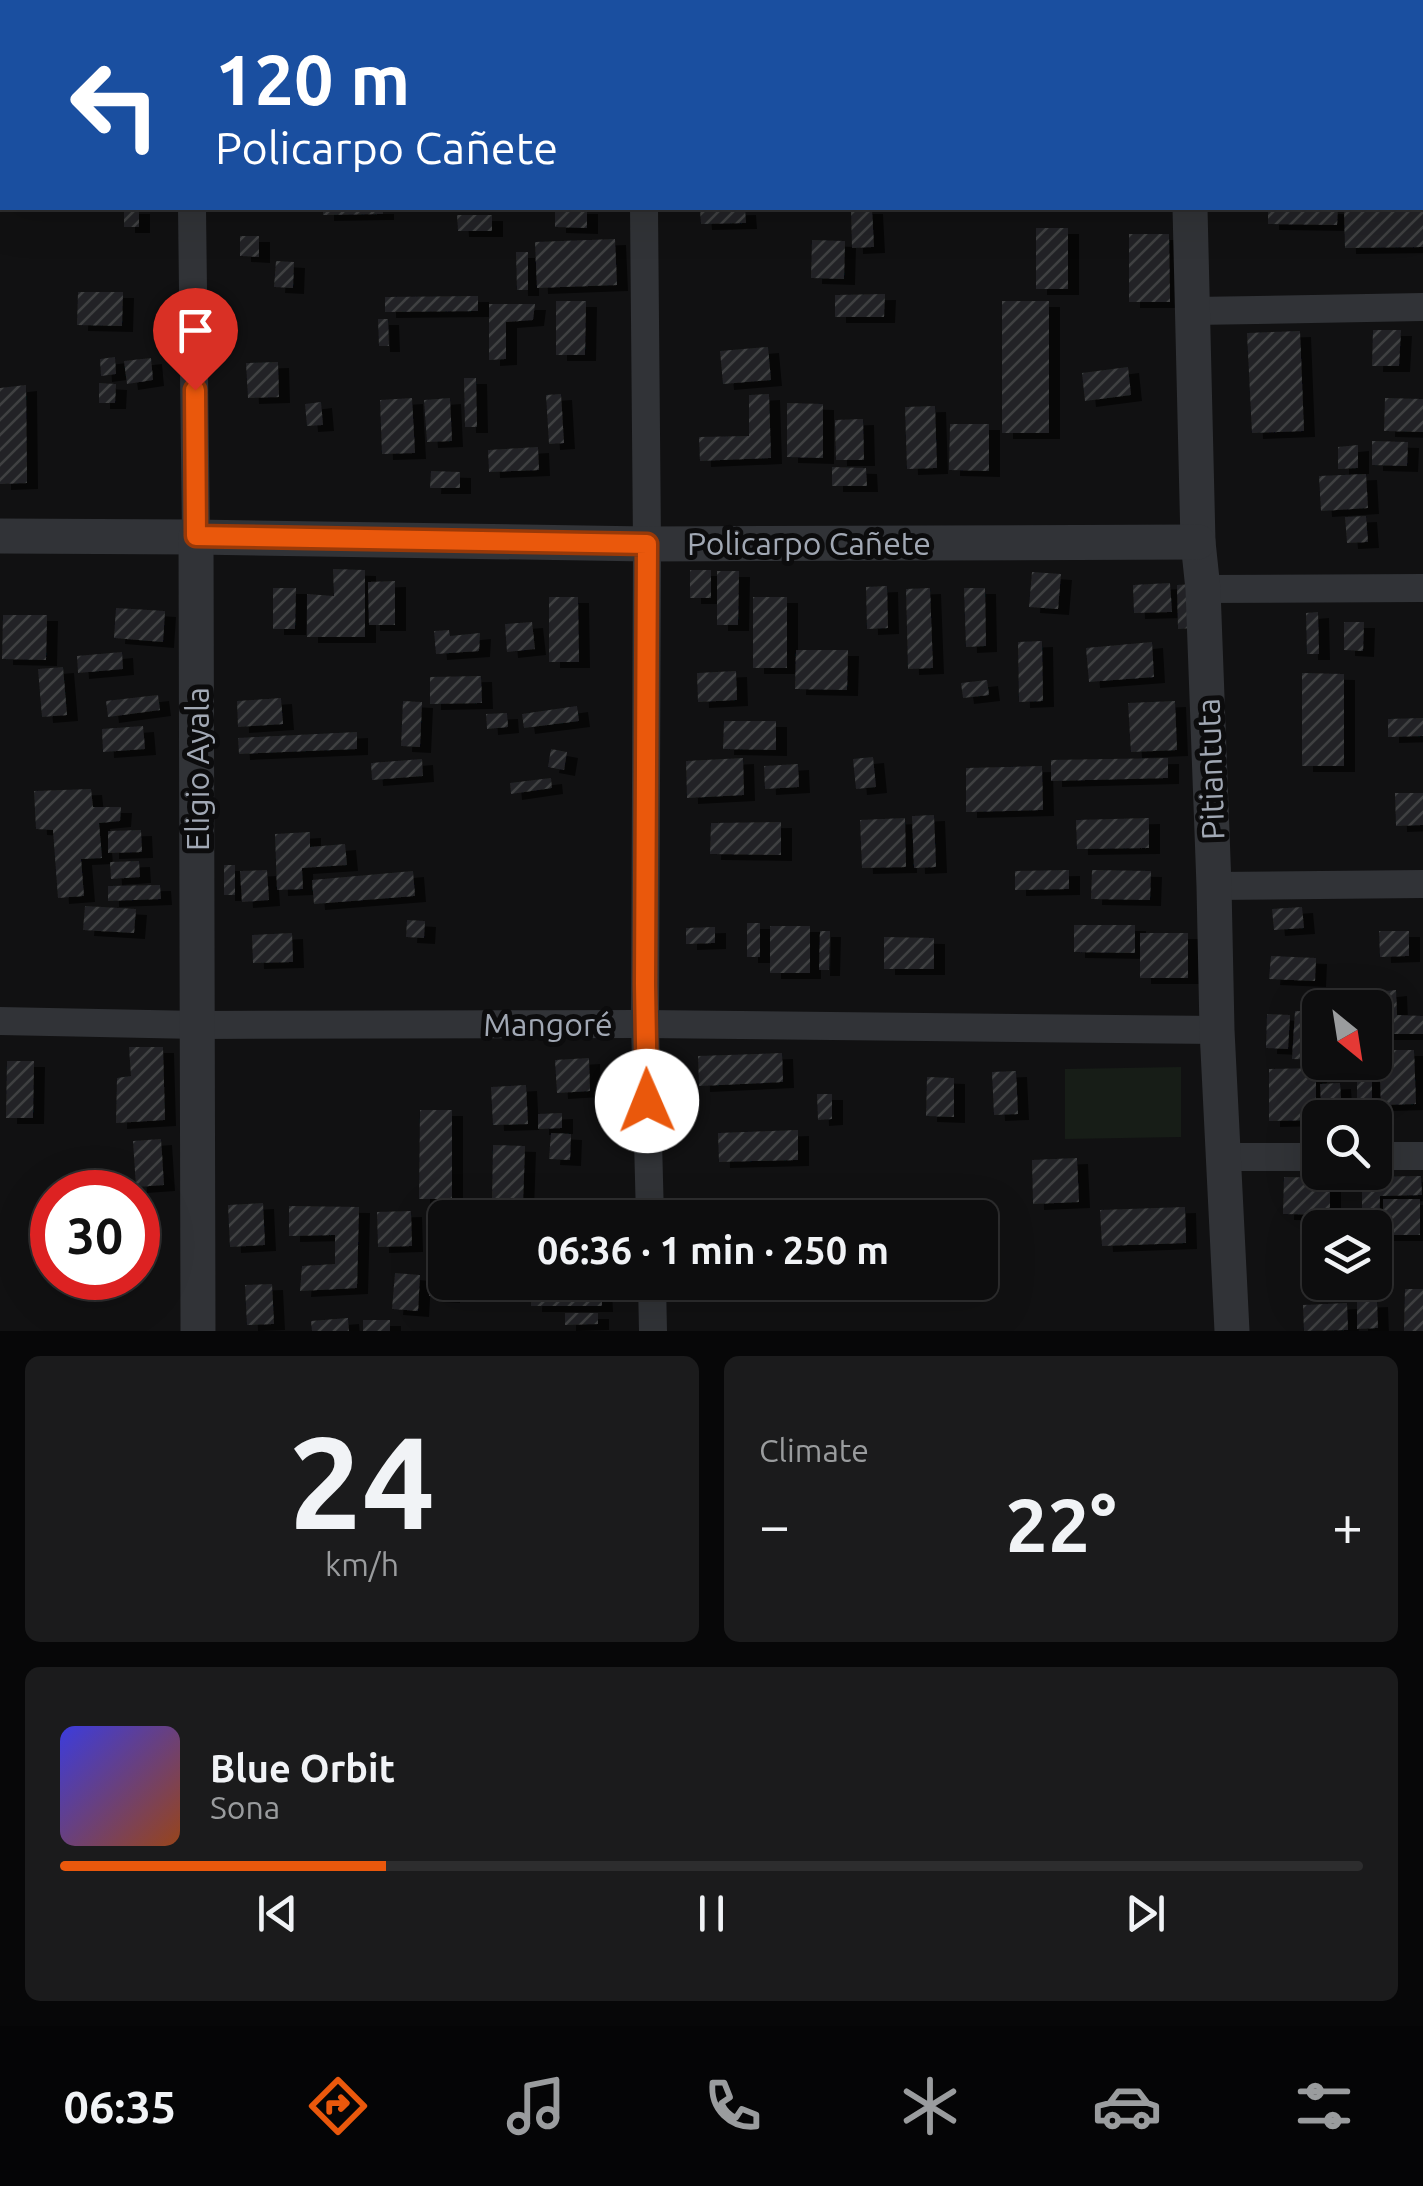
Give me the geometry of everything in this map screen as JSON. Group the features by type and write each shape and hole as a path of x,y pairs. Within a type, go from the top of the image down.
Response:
{"street":[{"name":"Eligio Ayala","path":"192,210 198,1331"},
{"path":"644,210 645,1024 650,1200"},
{"name":"Pitiantuta","path":"1190,210 1198,542 1232,1331"},
{"path":"1194,311 1423,307"},
{"name":"Policarpo Cañete","path":"0,536 647,544 1198,542"},
{"path":"1203,589 1423,588"},
{"path":"1214,886 1423,884"},
{"name":"Mangoré","path":"0,1021 1217,1030"},
{"path":"1392,1156 1423,1156"},
{"path":"1224,1158 1302,1157"},
{"path":"652,1300 653,1331"}],"shaded area":[{"path":"1181,1067 1181,1137 1065,1139 1065,1069"}],"building":[{"path":"124,210 139,210 139,227 124,227"},
{"path":"323,210 383,210 383,214 323,215"},
{"path":"555,210 587,210 587,228 555,227"},
{"path":"700,210 745,210 746,223 701,224"},
{"path":"851,210 872,210 874,247 852,248"},
{"path":"1268,210 1338,210 1337,225 1268,224"},
{"path":"1344,210 1423,210 1423,247 1345,248"},
{"path":"457,215 492,215 492,231 458,231"},
{"path":"1036,228 1068,228 1068,289 1036,289"},
{"path":"1129,234 1169,234 1170,302 1129,302"},
{"path":"240,236 259,236 259,257 240,256"},
{"path":"615,239 617,285 537,288 535,242"},
{"path":"812,240 845,241 844,279 811,278"},
{"path":"516,252 528,252 528,290 517,290"},
{"path":"276,261 294,262 293,288 274,287"},
{"path":"78,292 123,292 122,326 77,325"},
{"path":"885,294 884,317 835,317 835,295"},
{"path":"478,296 478,311 385,312 385,297"},
{"path":"556,301 586,301 585,355 556,355"},
{"path":"1002,301 1049,301 1049,433 1002,433"},
{"path":"489,304 535,304 533,320 506,322 506,359 489,360"},
{"path":"378,319 388,319 389,346 379,346"},
{"path":"1373,330 1401,330 1399,366 1372,366"},
{"path":"1300,331 1304,431 1252,433 1247,333"},
{"path":"768,347 771,380 723,384 720,351"},
{"path":"115,357 116,374 101,376 100,359"},
{"path":"151,358 153,380 127,384 124,361"},
{"path":"278,362 279,397 248,398 246,363"},
{"path":"1128,367 1131,395 1085,401 1082,373"},
{"path":"464,378 476,378 477,427 465,427"},
{"path":"99,383 116,384 115,403 99,403"},
{"path":"26,385 27,483 0,484 0,388"},
{"path":"561,394 564,443 549,444 546,395"},
{"path":"769,394 771,458 700,461 699,437 749,436 749,395"},
{"path":"412,398 415,453 382,454 380,400"},
{"path":"450,398 452,441 427,442 424,400"},
{"path":"1385,398 1423,399 1423,432 1384,431"},
{"path":"321,402 323,425 307,426 305,404"},
{"path":"787,403 823,404 823,458 787,457"},
{"path":"935,406 937,468 907,469 905,407"},
{"path":"863,419 864,460 836,460 835,420"},
{"path":"950,424 989,424 989,471 949,470"},
{"path":"1372,441 1408,442 1407,466 1372,465"},
{"path":"1358,445 1358,468 1338,469 1338,447"},
{"path":"538,447 539,470 489,472 488,450"},
{"path":"832,467 866,468 867,486 832,486"},
{"path":"431,471 460,472 460,488 430,488"},
{"path":"1366,474 1368,508 1321,511 1319,476"},
{"path":"1366,516 1368,542 1347,543 1345,517"},
{"path":"333,569 365,570 365,637 307,637 307,594 334,596"},
{"path":"690,570 711,570 711,598 690,598"},
{"path":"717,571 739,571 738,625 717,625"},
{"path":"1032,572 1061,574 1058,609 1029,607"},
{"path":"395,581 395,625 369,625 368,582"},
{"path":"1170,583 1172,612 1134,613 1133,585"},
{"path":"1192,584 1193,628 1178,629 1177,585"},
{"path":"887,586 888,628 867,629 866,587"},
{"path":"273,588 296,588 295,629 273,629"},
{"path":"930,588 933,668 908,669 906,589"},
{"path":"964,588 985,588 986,646 966,647"},
{"path":"549,597 578,597 579,662 549,662"},
{"path":"753,597 787,597 787,668 753,668"},
{"path":"116,608 165,611 163,642 114,638"},
{"path":"1318,612 1319,654 1307,654 1306,613"},
{"path":"3,615 47,615 46,660 2,659"},
{"path":"532,622 535,649 507,652 505,624"},
{"path":"1344,622 1364,622 1363,651 1344,650"},
{"path":"449,630 450,636 480,633 479,651 436,654 434,631"},
{"path":"1042,641 1043,701 1019,702 1018,642"},
{"path":"1152,642 1154,677 1089,682 1086,648"},
{"path":"796,650 848,650 847,690 795,689"},
{"path":"122,652 123,669 78,673 77,656"},
{"path":"63,667 67,715 42,717 38,669"},
{"path":"736,671 737,700 698,702 697,673"},
{"path":"1302,673 1344,674 1344,766 1302,766"},
{"path":"481,676 482,703 430,704 430,677"},
{"path":"987,680 989,695 963,698 961,683"},
{"path":"158,695 160,710 108,717 106,701"},
{"path":"281,698 283,724 238,727 237,701"},
{"path":"403,701 422,702 420,747 401,746"},
{"path":"1175,701 1177,750 1131,752 1128,703"},
{"path":"577,706 579,721 524,728 522,714"},
{"path":"507,713 508,727 487,729 486,714"},
{"path":"1423,718 1423,736 1388,737 1388,719"},
{"path":"724,721 776,721 776,750 723,749"},
{"path":"143,726 145,749 103,752 102,729"},
{"path":"357,732 357,749 239,754 238,738"},
{"path":"551,749 567,752 564,770 548,767"},
{"path":"873,757 876,787 856,789 853,759"},
{"path":"743,758 744,795 687,798 686,761"},
{"path":"1168,758 1168,778 1051,781 1051,760"},
{"path":"422,759 423,776 372,780 371,763"},
{"path":"798,764 799,787 765,789 764,766"},
{"path":"1042,766 1043,810 966,812 966,768"},
{"path":"551,778 552,788 511,794 510,783"},
{"path":"91,789 93,807 121,807 120,821 99,823 102,858 81,859 84,896 58,898 53,830 36,829 34,791"},
{"path":"1395,793 1423,793 1423,825 1396,826"},
{"path":"934,815 936,867 914,868 912,816"},
{"path":"905,818 906,867 862,868 860,820"},
{"path":"1149,818 1149,848 1077,849 1076,820"},
{"path":"781,822 781,855 710,854 711,823"},
{"path":"141,830 142,852 108,853 108,831"},
{"path":"310,832 310,847 345,844 347,865 302,868 303,889 277,890 275,834"},
{"path":"139,861 140,877 111,879 110,862"},
{"path":"224,865 235,865 235,895 224,895"},
{"path":"267,870 269,900 242,902 240,871"},
{"path":"1069,870 1069,889 1015,890 1015,871"},
{"path":"1092,870 1151,871 1150,900 1091,899"},
{"path":"413,871 415,896 314,904 312,880"},
{"path":"160,885 161,899 108,901 108,886"},
{"path":"85,906 136,909 134,933 83,930"},
{"path":"1302,907 1304,928 1274,930 1272,909"},
{"path":"407,920 425,921 424,938 406,937"},
{"path":"747,923 760,923 760,957 747,957"},
{"path":"1074,925 1135,925 1135,953 1074,952"},
{"path":"770,926 810,926 810,973 770,973"},
{"path":"715,927 715,943 686,944 686,928"},
{"path":"820,931 830,931 829,970 819,970"},
{"path":"1379,931 1409,931 1409,956 1380,957"},
{"path":"292,933 293,962 253,963 252,935"},
{"path":"1140,933 1188,933 1188,978 1140,978"},
{"path":"884,937 934,938 934,969 884,969"},
{"path":"1271,956 1316,958 1315,981 1269,979"},
{"path":"1392,990 1396,990 1397,1015 1423,1016 1423,1034 1392,1034"},
{"path":"1295,1011 1302,1011 1302,1059 1292,1059"},
{"path":"1267,1014 1290,1015 1288,1049 1266,1048"},
{"path":"129,1047 163,1047 165,1120 116,1123 117,1078 131,1076"},
{"path":"1392,1050 1414,1050 1416,1104 1392,1105 1392,1100 1381,1100 1380,1080 1392,1080"},
{"path":"782,1053 783,1082 699,1086 698,1056"},
{"path":"589,1058 590,1091 557,1093 555,1060"},
{"path":"7,1061 34,1061 33,1118 6,1118"},
{"path":"1302,1068 1302,1080 1316,1080 1316,1100 1302,1100 1302,1120 1269,1121 1269,1069"},
{"path":"1016,1071 1018,1114 994,1115 992,1072"},
{"path":"927,1077 954,1078 954,1117 926,1116"},
{"path":"1357,1080 1372,1080 1372,1100 1357,1100"},
{"path":"1340,1083 1341,1099 1321,1100 1320,1084"},
{"path":"526,1085 528,1124 493,1125 491,1087"},
{"path":"817,1094 832,1094 832,1119 818,1120"},
{"path":"420,1110 452,1110 452,1199 419,1199"},
{"path":"562,1113 562,1128 538,1129 538,1114"},
{"path":"798,1130 798,1160 719,1162 718,1133"},
{"path":"551,1133 571,1134 570,1160 549,1159"},
{"path":"161,1139 164,1185 160,1185 160,1170 135,1170 133,1141"},
{"path":"493,1145 525,1146 523,1200 492,1200"},
{"path":"1077,1158 1079,1202 1033,1204 1032,1160"},
{"path":"1392,1176 1421,1176 1422,1195 1380,1196 1380,1210 1362,1210 1362,1190 1392,1190"},
{"path":"1284,1177 1302,1177 1302,1190 1330,1190 1330,1210 1283,1214"},
{"path":"1383,1199 1420,1199 1420,1235 1392,1235 1392,1210 1383,1210"},
{"path":"263,1203 265,1245 230,1247 228,1205"},
{"path":"289,1206 359,1207 357,1288 300,1291 302,1266 335,1264 335,1235 289,1236"},
{"path":"1185,1207 1186,1243 1102,1246 1100,1210"},
{"path":"411,1211 412,1246 378,1247 377,1212"},
{"path":"395,1273 420,1275 418,1311 392,1309"},
{"path":"272,1284 274,1324 247,1325 245,1285"},
{"path":"1405,1289 1423,1289 1423,1331 1404,1331"},
{"path":"531,1300 602,1300 602,1306 531,1306"},
{"path":"1377,1301 1378,1328 1357,1329 1357,1302"},
{"path":"1347,1303 1348,1330 1304,1331 1303,1305"},
{"path":"565,1313 598,1313 598,1324 565,1325"},
{"path":"348,1318 349,1331 312,1331 311,1321"},
{"path":"363,1320 390,1320 390,1331 363,1331"}],"route":[{"path":"195,390 196,536 647,544 647,1101"}]}
